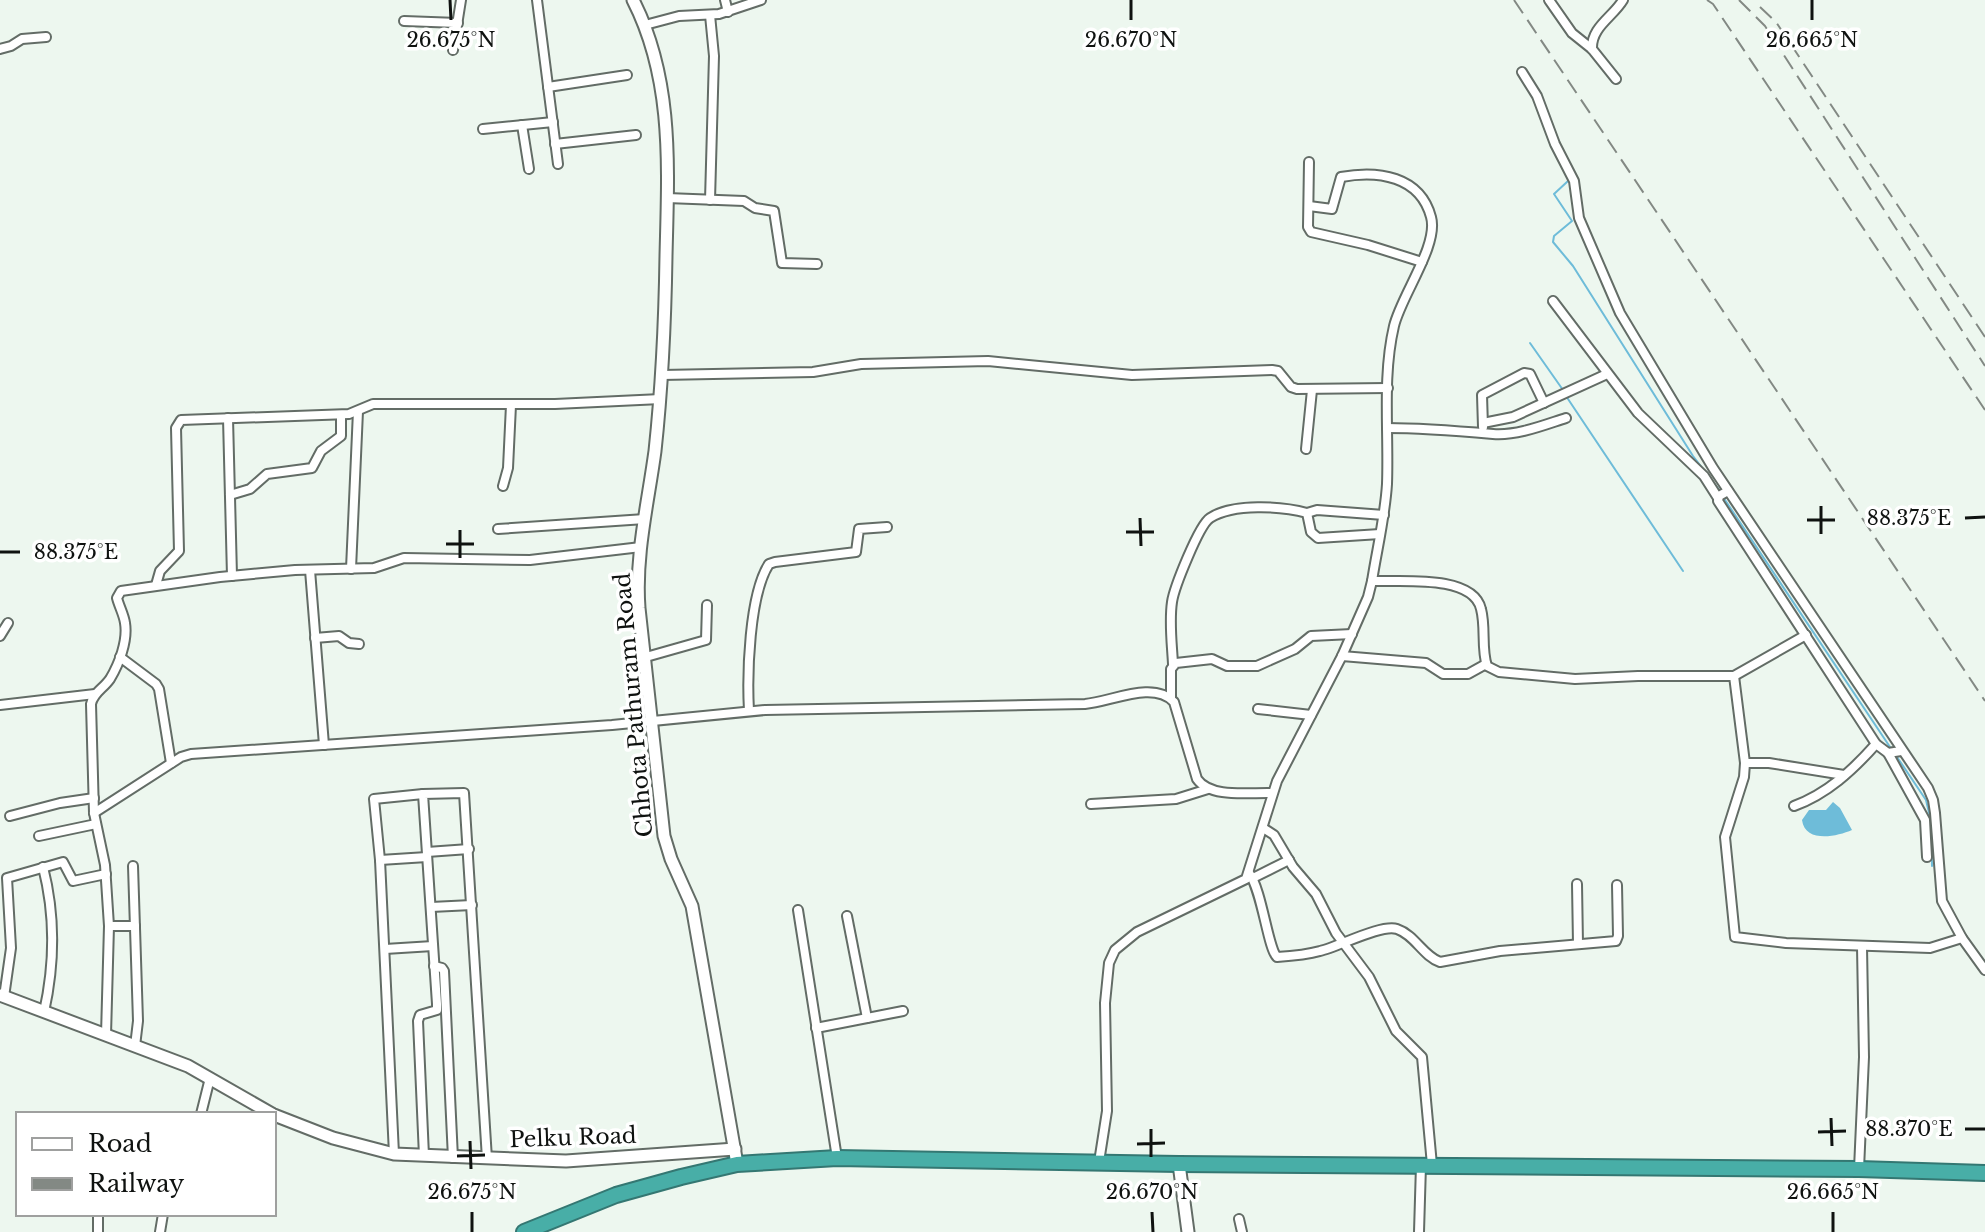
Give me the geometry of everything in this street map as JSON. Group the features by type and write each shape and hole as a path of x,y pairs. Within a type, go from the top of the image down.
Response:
{"highway":[{"path":"524,1232 616,1195 736,1157 1985,1173"}],"street":[{"path":"453,50 461,0"},
{"path":"537,0 558,164"},
{"name":"Chhota Pathuram Road","path":"633,0 653,50 666,110 667,198 661,399 638,590 664,836 692,906 736,1157"},
{"path":"725,0 728,12"},
{"path":"645,25 679,16 728,12 761,0"},
{"path":"1549,0 1572,33 1592,49 1616,79"},
{"path":"1592,49 1594,34 1623,0"},
{"path":"710,15 714,56 710,200"},
{"path":"404,21 458,23"},
{"path":"0,49 22,39 46,37"},
{"path":"1522,72 1537,96 1555,144 1574,181 1579,218 1620,313 1722,495 1806,635 1876,744 1888,753 1925,820 1927,857"},
{"path":"548,87 627,75"},
{"path":"483,129 553,122"},
{"path":"522,125 529,169"},
{"path":"555,144 636,135"},
{"path":"1309,162 1311,232 1410,256 1422,262"},
{"path":"1309,206 1332,209 1339,181 1345,175 1389,176 1407,182 1421,194 1431,218 1431,229 1422,262 1402,301 1395,324 1388,388 1384,515 1372,581 1342,656 1272,793 1251,876 1270,934 1273,954 1277,957 1303,956 1380,930 1395,928 1407,934 1440,962 1489,952 1616,941 1617,885"},
{"path":"667,198 744,201 755,208 774,211 782,263 817,264"},
{"path":"1553,301 1648,423 1722,495 1933,800 1942,901 1962,938 1985,970"},
{"path":"662,375 813,372 861,364 1008,361 1132,375 1272,370 1283,374 1291,387 1312,390 1388,388"},
{"path":"1483,427 1481,398 1484,392 1524,373 1530,374 1544,403"},
{"path":"1387,428 1483,427 1508,419 1607,374"},
{"path":"1306,449 1312,390"},
{"path":"156,585 160,571 176,556 180,545 178,423 192,419 341,415 373,404 511,405 661,399"},
{"path":"503,486 508,468 511,405"},
{"path":"351,569 358,411"},
{"path":"230,495 250,489 267,474 312,468 321,451 341,436 341,415"},
{"path":"228,418 232,576"},
{"path":"1483,427 1494,434 1513,432 1566,418"},
{"path":"1208,789 1197,779 1171,698 1172,600 1207,520 1212,516 1251,507 1307,513 1317,510 1384,515"},
{"path":"1307,513 1311,532 1318,538 1380,534"},
{"path":"498,529 645,519"},
{"path":"749,711 748,678 755,608 769,564 852,554 858,548 859,529 887,527"},
{"path":"106,1035 109,926 106,874 94,813 91,704 95,694 111,677 120,657 125,622 117,598 119,593 124,589 232,576 382,567 404,558 530,560 641,547"},
{"path":"310,570 324,745"},
{"path":"1372,581 1452,584 1465,589 1481,610 1486,664 1492,671 1499,672 1562,679 1734,676 1806,635"},
{"path":"646,657 706,640 707,605"},
{"path":"0,636 8,623"},
{"path":"1173,664 1212,659 1227,666 1257,666 1295,649 1311,636 1352,634"},
{"path":"315,638 339,636 349,643 359,644"},
{"path":"1342,656 1426,663 1443,674 1468,674 1486,664"},
{"path":"120,657 159,689 171,763"},
{"path":"1734,676 1745,763 1744,777 1725,837 1735,937 1739,940 1862,947 1930,948 1962,938"},
{"path":"94,813 171,763 191,754 653,721 749,711 1085,704 1136,693 1171,698"},
{"path":"0,705 95,694"},
{"path":"1258,709 1311,715"},
{"path":"1794,806 1819,796 1876,744"},
{"path":"1888,753 1901,751"},
{"path":"1745,763 1769,763 1844,775"},
{"path":"1091,804 1176,799 1208,789 1272,793"},
{"path":"423,794 437,1010 420,1015 418,1021 424,1156"},
{"path":"394,1154 380,860 374,799 466,794 487,1159"},
{"path":"10,816 94,798"},
{"path":"39,836 96,824"},
{"path":"1263,828 1274,835 1316,894 1344,944 1369,977 1396,1031 1422,1057 1427,1165 1419,1232"},
{"path":"380,860 469,849"},
{"path":"1099,1162 1107,1111 1105,1003 1109,963 1115,950 1137,932 1289,860"},
{"path":"2,996 11,948 4,894 7,878 63,862 70,878 78,881 90,875 106,874"},
{"path":"133,866 138,1021 135,1046"},
{"path":"43,867 53,933 44,1012"},
{"path":"1577,884 1578,944"},
{"path":"431,907 472,905"},
{"path":"798,910 837,1158"},
{"path":"847,916 867,1018"},
{"path":"109,926 135,926"},
{"path":"385,949 433,946"},
{"path":"1859,1169 1864,1057 1862,947"},
{"path":"434,966 444,971 453,1158"},
{"name":"Pelku Road","path":"2,996 210,1078 270,1112"},
{"path":"816,1028 903,1011"},
{"path":"202,1112 210,1078"},
{"name":"Pelku Road","path":"276,1115 333,1138 394,1154 566,1161 736,1157"},
{"path":"1179,1164 1188,1232"},
{"path":"1239,1219 1242,1232"}],"water":[{"path":"1833,802 1840,808 1852,830 1830,836 1809,832 1802,820 1809,810 1826,810"}],"waterway":[{"path":"1568,181 1554,194 1572,221 1554,236 1553,242 1573,266 1693,456 1720,491"},
{"path":"1530,343 1563,390"},
{"path":"1566,396 1683,571"},
{"path":"1723,497 1890,747"},
{"path":"1897,757 1926,800 1931,821 1932,866"}],"railway":[{"path":"1514,0 1985,701"},
{"path":"1707,0 1713,4 1985,410"},
{"path":"1739,0 1765,26 1985,366"},
{"path":"1760,7 1776,22 1985,337"}]}
